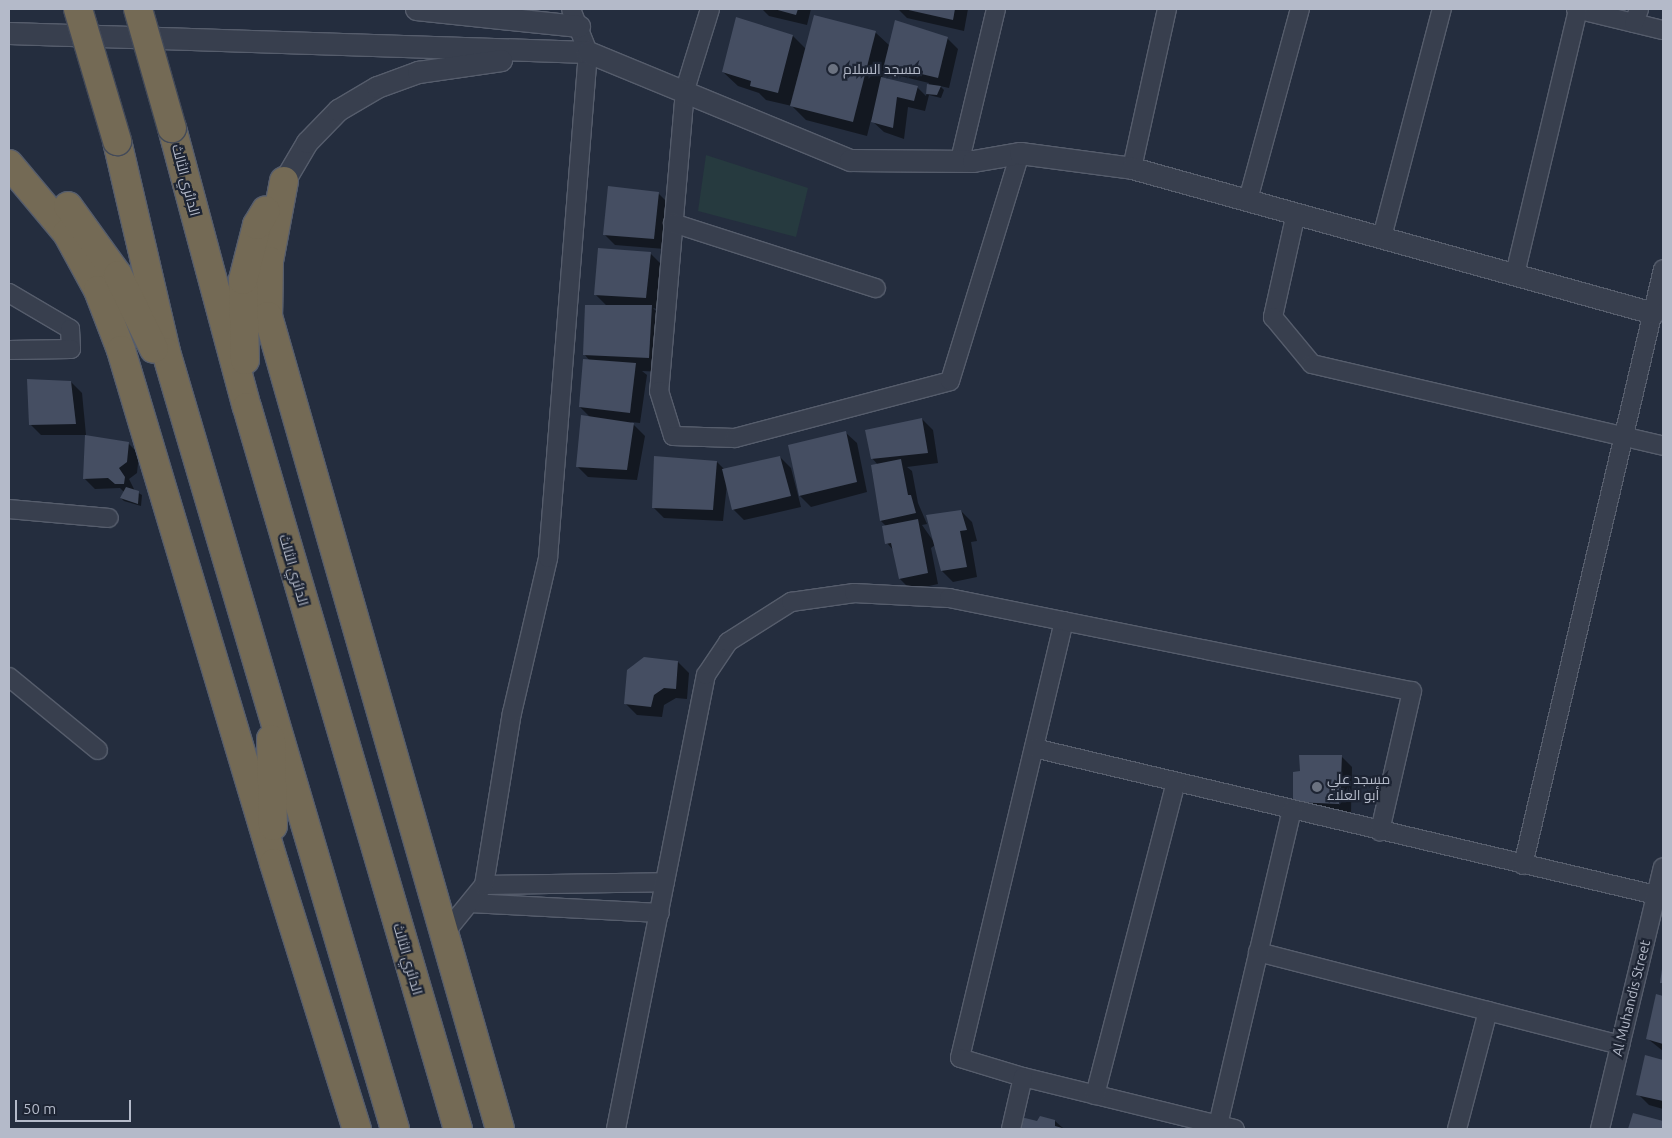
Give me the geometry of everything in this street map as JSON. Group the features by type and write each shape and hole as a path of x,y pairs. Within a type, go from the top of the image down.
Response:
{"highway":[{"path":"78,9 116,141 181,403 395,1129"},
{"name":"الدائري الثالث","path":"138,9 247,407 458,1129"},
{"path":"9,147 76,214 118,275 181,403"},
{"path":"9,164 67,233 98,290 121,350 274,863 357,1129"},
{"path":"247,407 243,280 257,225 284,181"},
{"path":"284,181 269,261 268,316 500,1129"},
{"path":"270,703 274,863"}],"street":[{"path":"416,9 575,17 588,52 548,558 512,713 484,885 444,934"},
{"path":"710,9 685,90 658,390 674,436 735,438 950,381 1020,153"},
{"path":"960,160 996,9"},
{"path":"1132,168 1167,9"},
{"path":"1248,200 1300,9"},
{"path":"1382,237 1442,9"},
{"path":"1515,274 1577,9 1637,16 1663,30"},
{"path":"9,33 588,52 685,90 850,160 960,160 1020,153 1132,168 1653,313"},
{"path":"284,181 307,142 338,110 377,87 418,72 564,52"},
{"path":"1296,213 1273,317 1312,364 1663,446"},
{"path":"673,223 876,288"},
{"path":"1523,864 1663,268"},
{"path":"9,293 70,329 71,349 9,350"},
{"path":"9,509 109,518"},
{"path":"616,1129 706,675 728,642 791,602 854,593 949,598 1412,691 1380,831"},
{"path":"1064,621 960,1058 1023,1077 1226,1127 1258,952 1292,810"},
{"path":"9,678 98,750"},
{"path":"1034,748 1656,895"},
{"path":"1095,1095 1176,782"},
{"name":"Al Muhandis Street","path":"1600,1129 1663,867"},
{"path":"484,885 665,882"},
{"path":"470,903 660,913"},
{"path":"1258,952 1620,1045"},
{"path":"1457,1129 1488,1011"},
{"path":"1011,1129 1023,1077"}],"green space":[{"path":"706,155 808,188 796,237 698,211"}],"building":[{"path":"774,9 798,9 796,15"},
{"path":"904,9 955,9 953,20"},
{"name":"مسجد السلام","path":"814,15 876,31 853,122 790,106"},
{"path":"736,17 793,35 778,93 750,86 751,81 722,72"},
{"path":"895,20 948,37 938,78 884,65"},
{"path":"881,77 918,86 914,101 897,97 893,128 871,122"},
{"path":"927,84 941,86 937,95 926,94"},
{"path":"608,186 659,192 654,239 603,235"},
{"path":"598,248 651,252 646,298 594,295"},
{"path":"585,305 652,305 649,358 583,355"},
{"path":"583,359 636,363 630,413 579,407"},
{"path":"27,379 71,381 76,424 29,425"},
{"path":"581,415 634,423 627,470 576,467"},
{"path":"922,418 928,453 871,459 865,430"},
{"path":"846,431 857,482 799,496 788,445"},
{"path":"85,435 129,442 127,462 119,468 125,477 124,484 115,484 108,478 83,479"},
{"path":"654,456 717,461 713,510 652,508"},
{"path":"780,456 791,496 732,510 722,469"},
{"path":"901,459 908,495 911,495 916,513 880,521 871,465"},
{"path":"126,487 139,491 138,504 120,498"},
{"path":"961,510 967,530 960,531 967,567 941,571 926,515"},
{"path":"918,519 928,573 899,579 891,543 885,544 882,526"},
{"path":"644,657 678,661 676,689 664,688 654,695 651,707 624,704 627,670"},
{"name":"مسجد علي أبو العلاء","path":"1299,755 1342,755 1340,804 1293,802 1293,772 1300,771"},
{"path":"1662,969 1663,983 1660,983"},
{"path":"1656,994 1663,996 1663,1044 1646,1039"},
{"path":"1645,1055 1663,1060 1663,1101 1636,1095"},
{"path":"1633,1113 1663,1121 1663,1129 1628,1129"},
{"path":"1040,1116 1055,1120 1055,1126 1066,1129 1018,1129 1021,1117 1037,1121"}],"place":[{"name":"مسجد السلام","path":"833,69"},
{"name":"مسجد علي أبو العلاء","path":"1317,787"}]}
